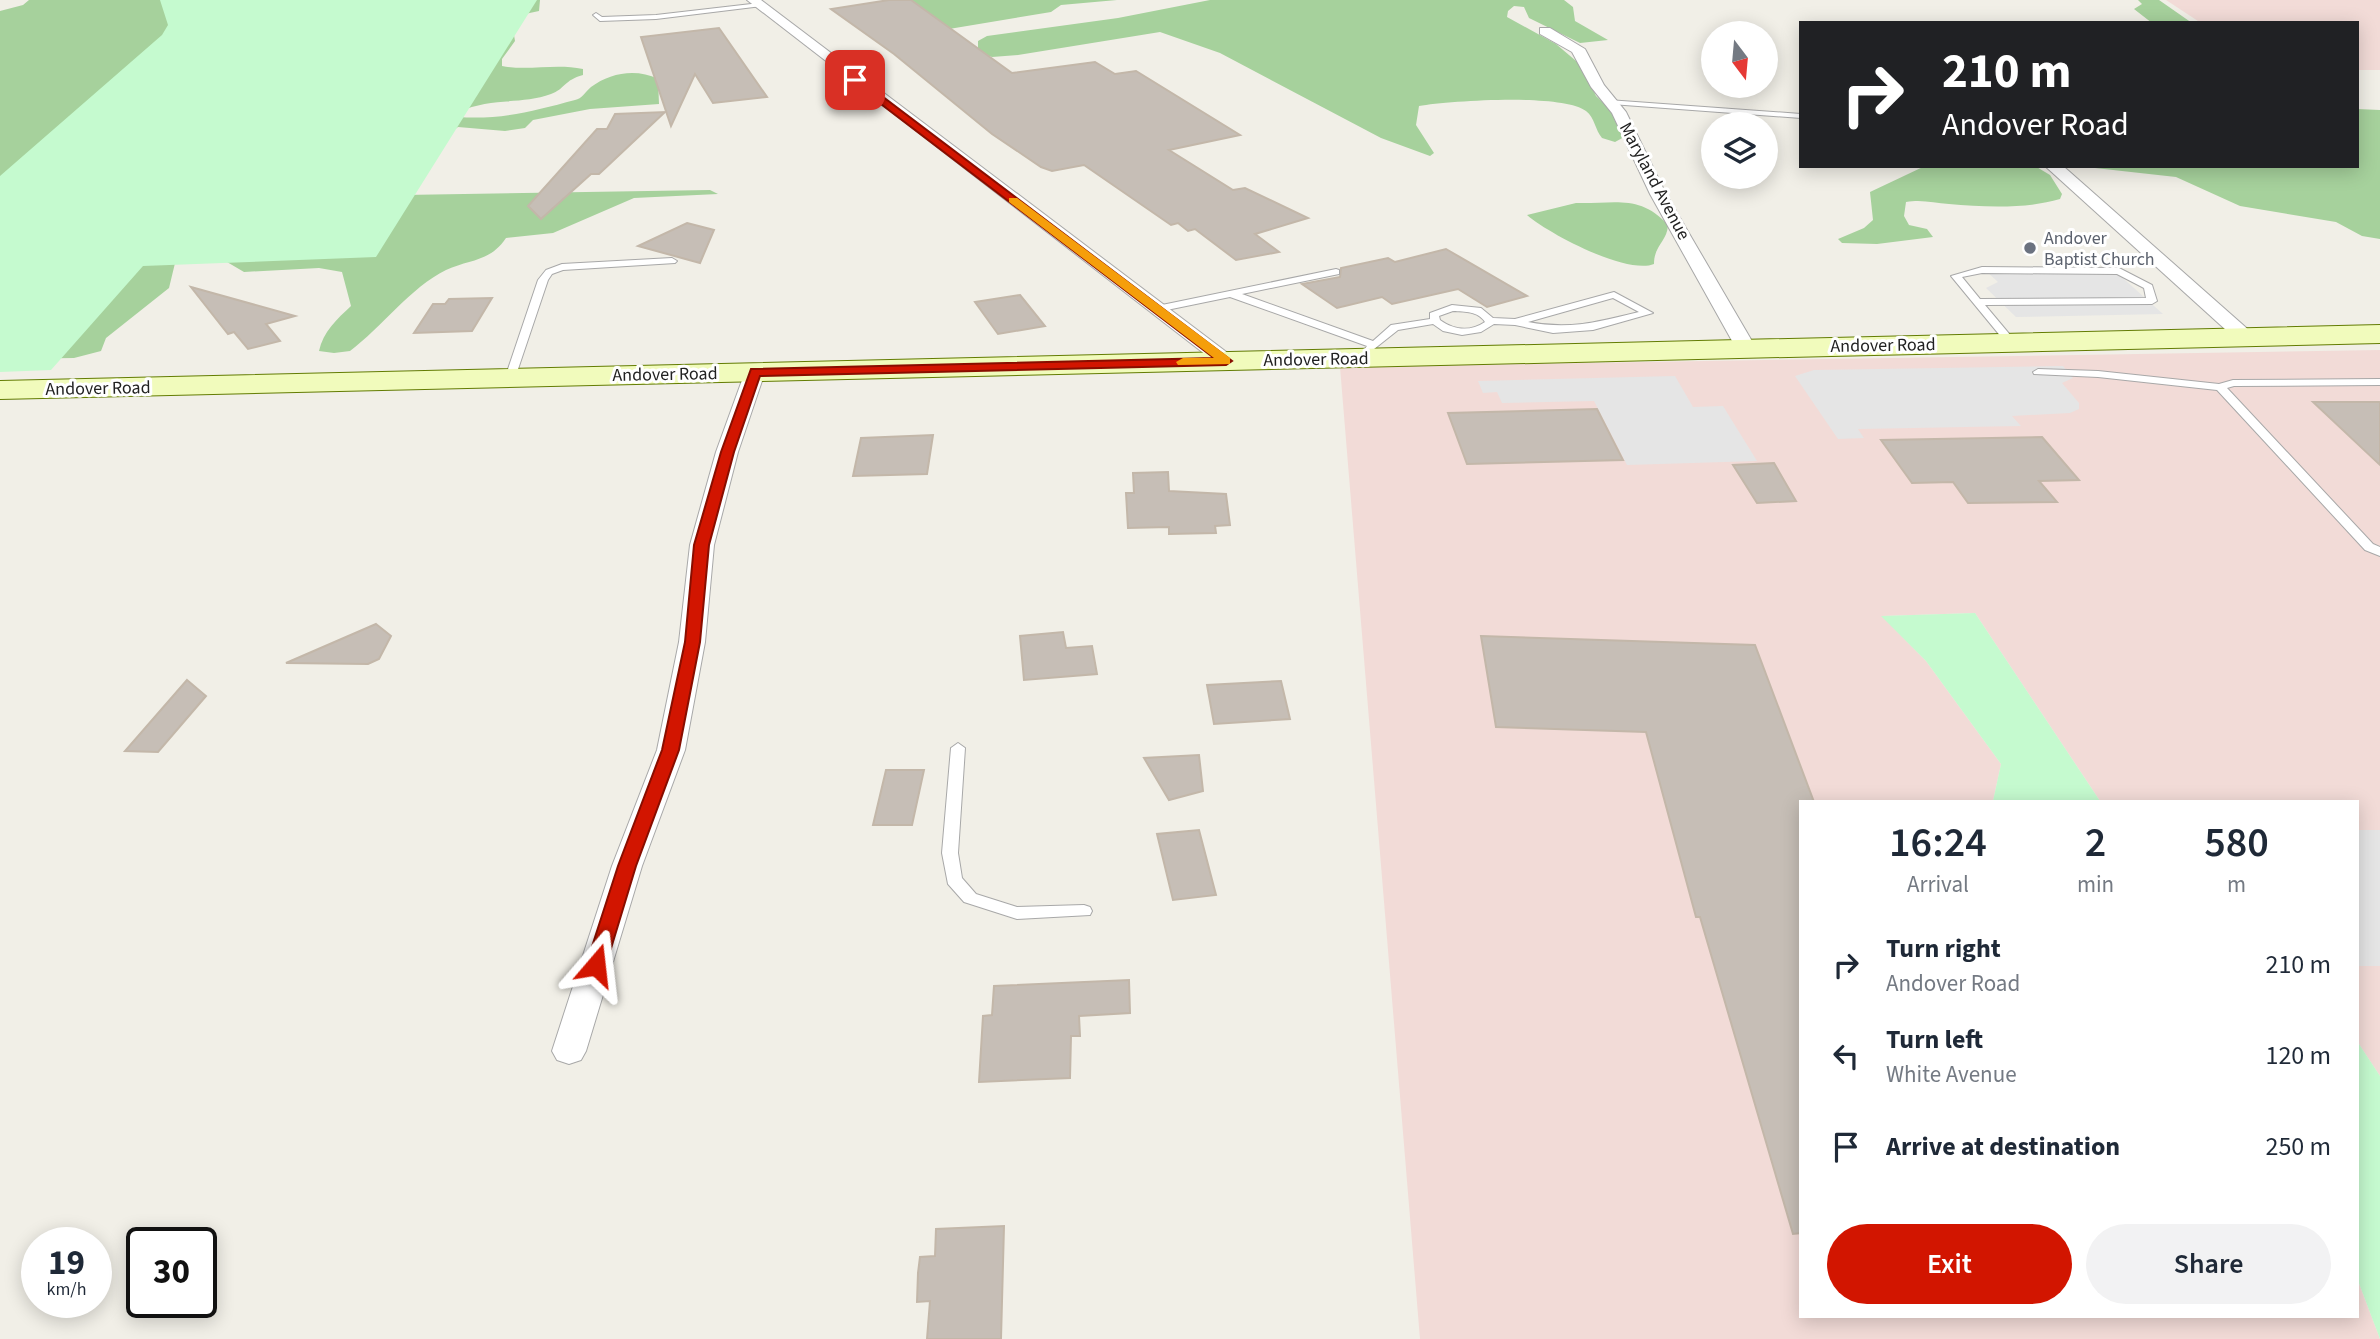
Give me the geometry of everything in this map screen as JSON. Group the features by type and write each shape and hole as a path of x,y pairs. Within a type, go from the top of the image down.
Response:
{"street":[{"path":"756,3 1226,361"},
{"name":"Maryland Avenue","path":"1545,31 1578,49 1598,87 1619,113 1658,194 1746,348"},
{"path":"2055,168 2244,336"},
{"name":"Andover Road","path":"0,390 1226,361 1368,351 1746,348 2380,334"},
{"path":"569,1051 627,866 671,750 692,642 702,545 727,452 755,372"}],"lane":[{"path":"596,15 600,19 629,19 756,3"},
{"path":"1611,102 1799,116"},
{"path":"510,378 543,280 549,272 562,267 672,261"},
{"path":"1977,303 2152,301 2149,287 2119,271 1982,271 1956,276 1977,303 2011,342"},
{"path":"1157,309 1336,272"},
{"path":"1230,294 1368,351 1395,327 1434,321 1446,328 1468,331 1483,328 1490,321"},
{"path":"1434,321 1434,315 1452,308 1477,310 1490,321 1515,322 1553,330 1593,327 1648,313 1614,295 1515,322"},
{"path":"1565,309 1593,327"},
{"path":"2038,372 2098,374 2220,387 2233,383 2380,382"},
{"path":"2220,387 2369,547 2380,552"},
{"path":"958,748 950,853 954,880 970,898 1017,913 1084,911"}],"shaded area":[{"path":"2166,0 2380,0 2380,70 2359,70 2359,21 2198,21"},
{"path":"1986,271 2115,271 2163,314 2016,317 1986,288 1998,282"},
{"path":"2380,350 2380,1076 2359,1044 2359,800 2099,800 1975,613 1882,616 1926,661 2001,764 1993,800 1799,800 1799,1318 2359,1318 2359,1283 2380,1339 1420,1339 1340,367"},
{"path":"2063,366 2073,378 2062,383 2079,403 2079,409 2070,413 2012,416 2021,426 1858,429 1864,438 1838,439 1795,376 1814,370"},
{"path":"1675,376 1693,407 1723,406 1757,461 1627,465 1594,401 1502,403 1497,392 1483,393 1478,381"},
{"path":"2359,830 2380,830 2380,966 2359,966"}],"green space":[{"path":"29,0 219,0 0,188 0,11 23,5"},
{"path":"160,0 537,0 376,257 143,266 51,370 0,372 0,176 162,35 168,25"},
{"path":"245,0 540,0 539,11 511,17 515,41 502,59 502,66 573,67 583,69 583,75 572,79 551,94 482,104 459,112 458,117 503,116 560,104 582,97 598,82 615,75 632,73 658,79 659,104 590,109 533,120 525,128 505,131 458,127 451,132 403,195 710,190 718,194 634,198 553,233 506,238 486,256 433,277 350,351 319,351 327,332 351,306 342,272 319,268 244,272 227,262 176,259 169,288 106,338 101,351 74,358 0,359"},
{"path":"894,0 1117,0 1061,5 1051,12 937,31"},
{"path":"1210,0 1564,0 1573,7 1575,21 1608,40 1580,43 1529,18 1524,7 1514,6 1508,11 1507,17 1556,44 1582,66 1596,96 1609,108 1626,136 1615,142 1602,138 1586,111 1573,105 1531,100 1434,104 1419,106 1416,125 1434,153 1430,156 1381,138 1220,53 1160,32 1018,55 992,57 978,52 978,41 987,36 1118,18"},
{"path":"2138,0 2159,0 2189,21 2149,21 2134,9 2142,4"},
{"path":"2359,109 2380,110 2380,239 2362,236 2336,222 2240,206 2176,177 2095,168 2359,168"},
{"path":"1921,168 2038,168 2050,175 2062,194 2060,199 2020,206 1906,202 1904,216 1909,225 1927,229 1933,237 1877,244 1842,243 1838,239 1864,228 1873,220 1870,192"},
{"path":"1576,203 1626,203 1658,215 1668,225 1656,252 1654,264 1626,264 1589,251 1552,232 1527,215"},
{"path":"1975,613 2099,800 1993,800 2001,764 1926,661 1881,616"},
{"path":"2359,1044 2380,1076 2380,1339 2359,1283"}],"building":[{"path":"889,0 911,0 1012,73 1095,62 1115,74 1136,71 1240,135 1169,150 1233,190 1245,188 1308,218 1255,234 1279,252 1236,260 1195,229 1188,231 1178,223 1171,225 1084,165 1052,171 1041,167 992,134 894,54 831,9"},
{"path":"719,28 767,97 713,103 695,74 671,126 641,37"},
{"path":"665,112 599,174 591,174 541,219 528,206 597,129 607,129 615,114"},
{"path":"687,223 714,230 700,263 638,246"},
{"path":"1446,249 1527,296 1487,307 1458,289 1392,304 1382,297 1337,308 1302,284 1340,277 1341,268 1388,258 1395,262"},
{"path":"191,287 295,316 266,324 280,341 248,349 234,332 228,334"},
{"path":"1020,295 1045,326 998,334 975,302"},
{"path":"492,298 472,331 414,333 433,304 445,304 449,299"},
{"path":"2313,402 2380,402 2380,465"},
{"path":"1597,409 1623,460 1467,464 1448,413"},
{"path":"933,435 927,474 853,476 861,438"},
{"path":"2042,437 2079,480 2039,481 2057,502 1968,503 1953,482 1912,483 1881,440"},
{"path":"1774,463 1796,501 1757,503 1733,465"},
{"path":"1168,472 1169,491 1226,494 1230,525 1215,526 1216,533 1169,534 1169,527 1128,528 1126,493 1134,493 1133,473"},
{"path":"376,624 391,636 379,659 368,664 286,663"},
{"path":"1063,632 1066,648 1092,646 1097,674 1024,680 1020,636"},
{"path":"1481,636 1755,645 1813,800 1799,800 1799,1233 1793,1234 1700,917 1696,917 1646,732 1496,727"},
{"path":"187,680 206,696 158,752 125,751"},
{"path":"1281,681 1290,719 1214,724 1207,685"},
{"path":"1199,755 1203,791 1169,800 1144,758"},
{"path":"886,770 924,770 912,825 873,825"},
{"path":"1199,830 1216,895 1173,900 1157,834"},
{"path":"1129,980 1130,1013 1079,1016 1080,1036 1071,1036 1070,1078 979,1082 983,1016 992,1015 994,986"},
{"path":"1004,1226 1001,1339 927,1339 930,1301 917,1302 918,1273 920,1257 935,1256 936,1229"}],"slow traffic":[{"path":"1013,200 1226,361 1183,362"}],"place":[{"name":"Andover Baptist Church","path":"2030,248"}],"route":[{"path":"596,965 627,866 671,750 692,642 702,545 727,452 755,372 1226,361 855,80"}]}
